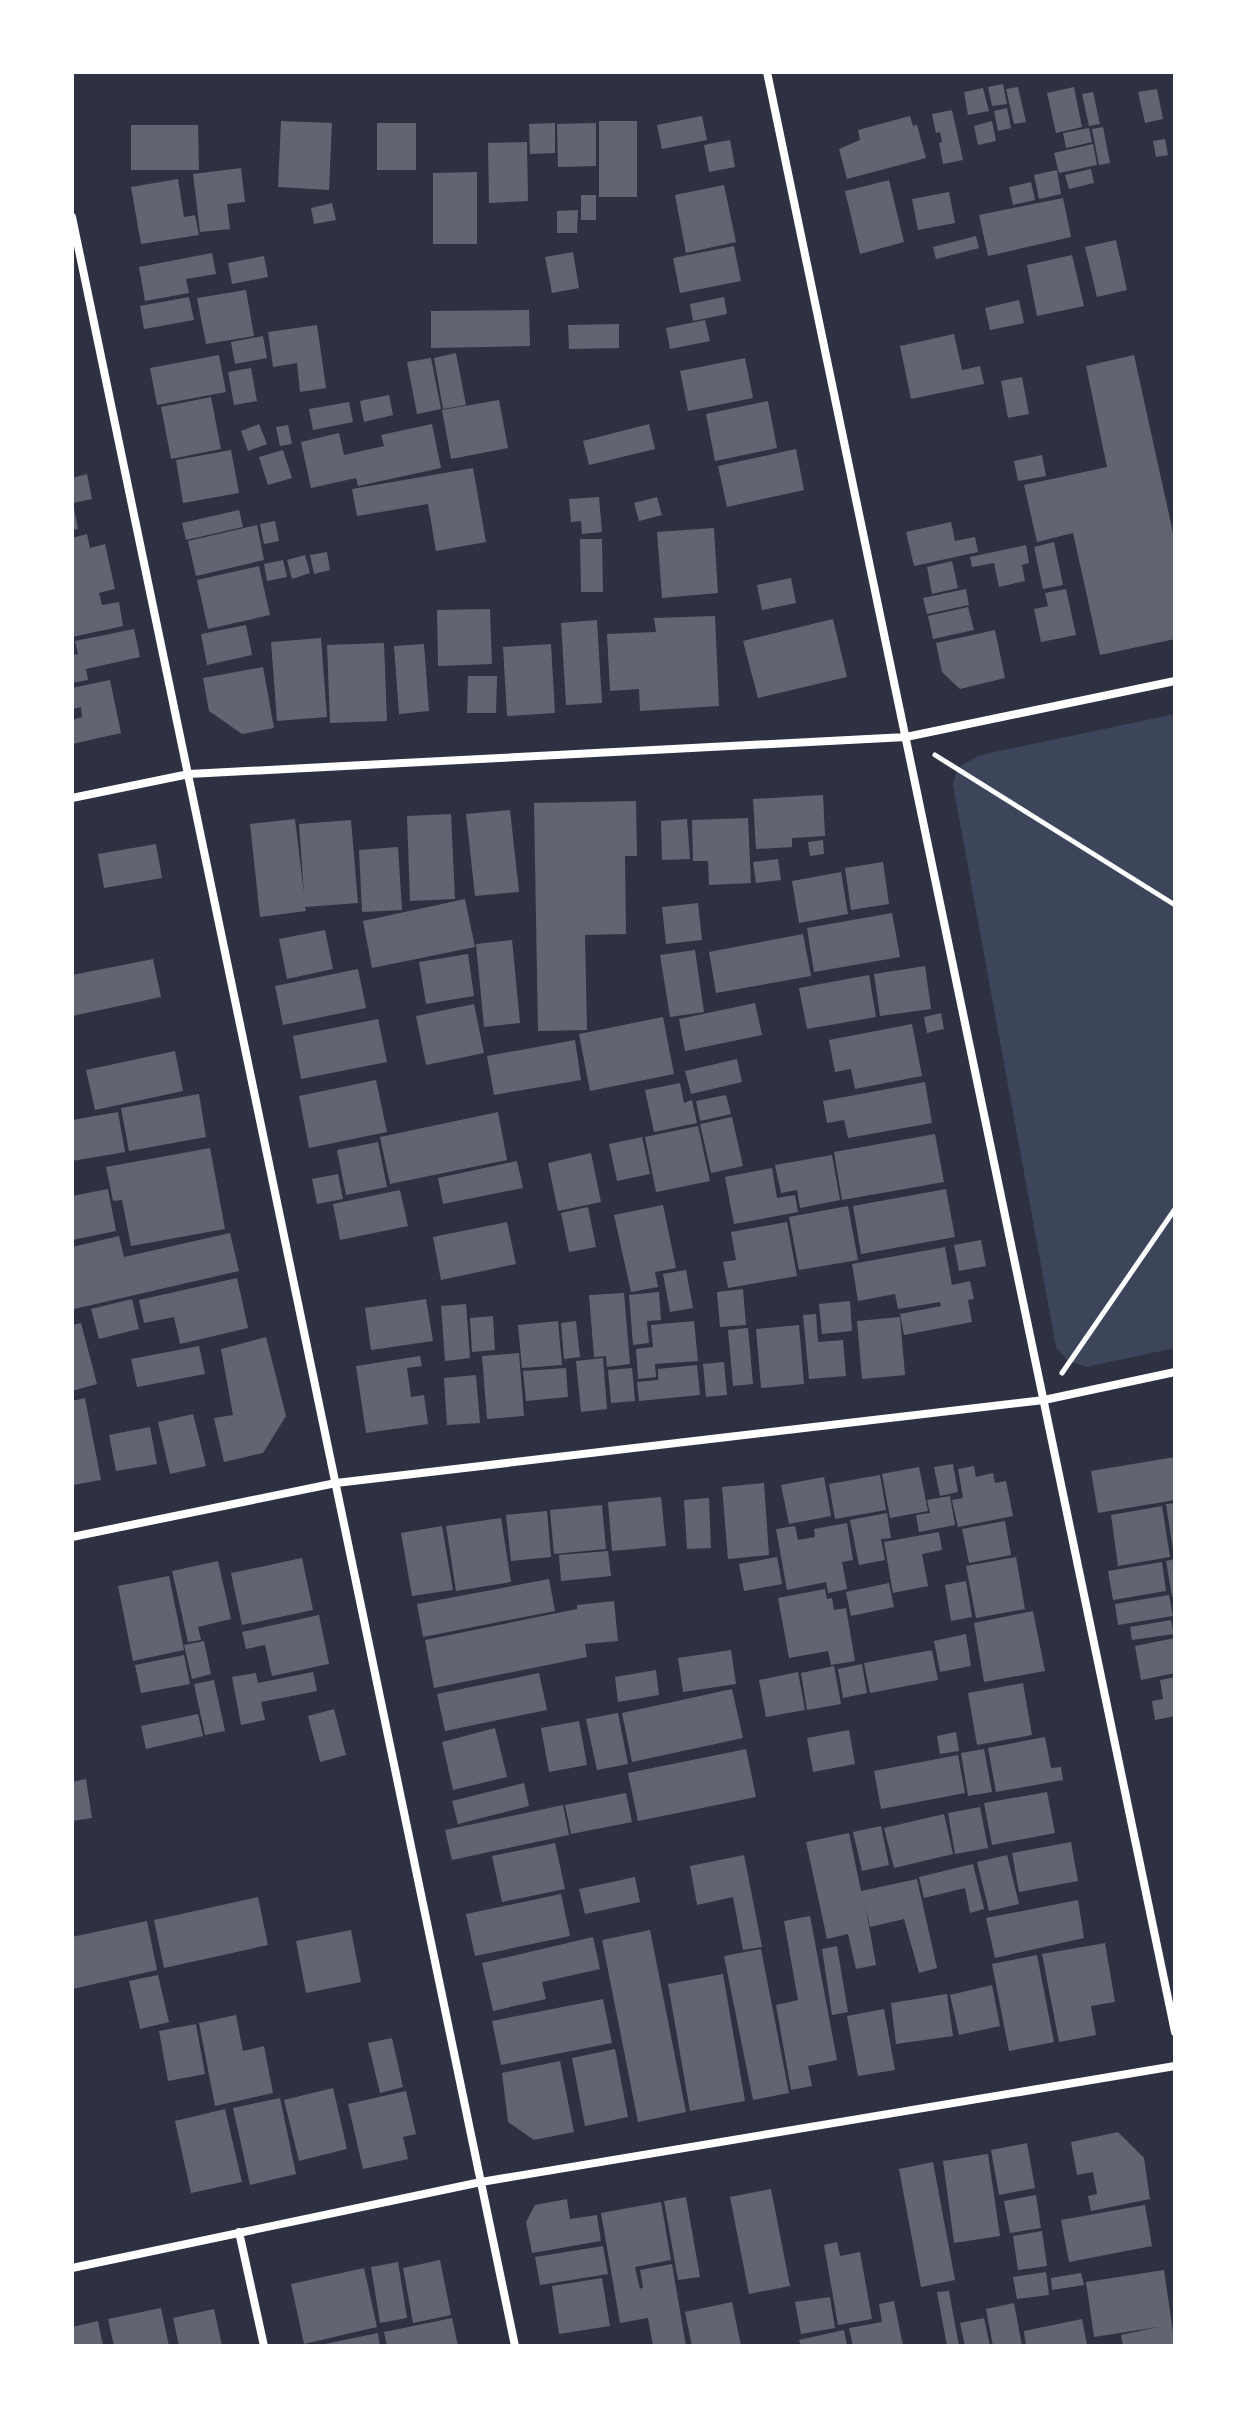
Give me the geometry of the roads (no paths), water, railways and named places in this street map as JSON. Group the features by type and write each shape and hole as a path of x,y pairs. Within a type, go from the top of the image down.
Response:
{"street":[{"path":"767,72 1175,2032"},
{"path":"72,217 515,2346"},
{"path":"72,798 189,774 906,737 1175,681"},
{"path":"72,1537 336,1483 1044,1400 1175,1372"},
{"path":"72,2268 481,2182 1175,2066"},
{"path":"239,2232 264,2346"}]}
